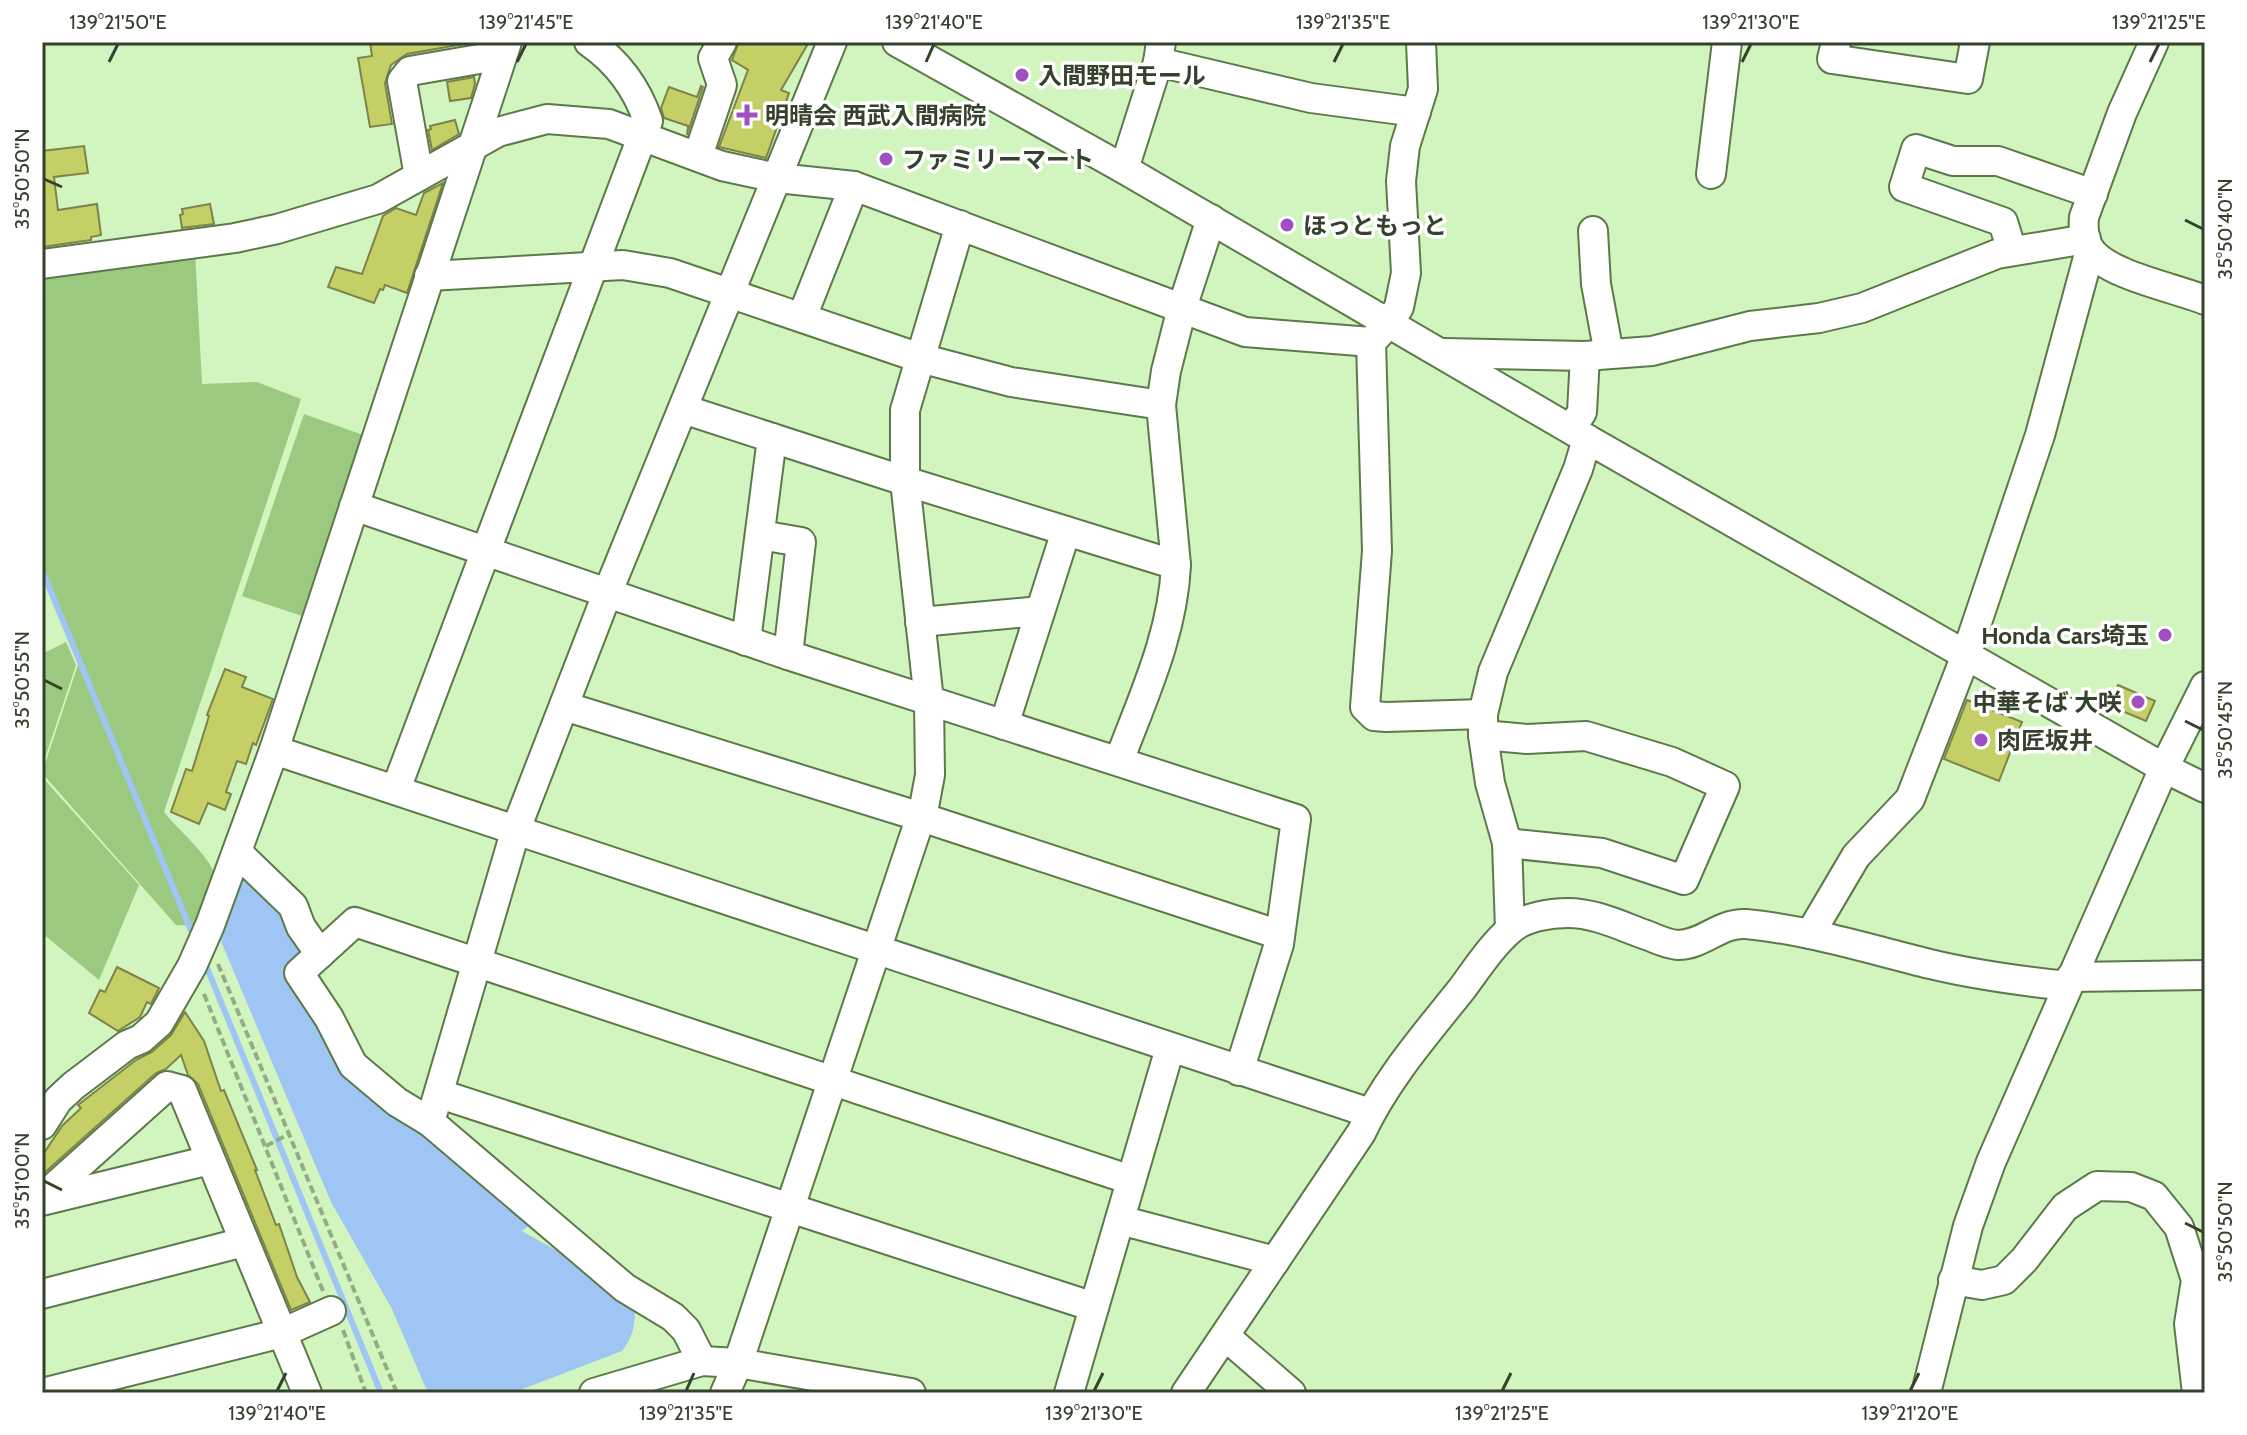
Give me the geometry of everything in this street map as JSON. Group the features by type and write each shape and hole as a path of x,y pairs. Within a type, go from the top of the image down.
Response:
{"street":[{"path":"396,789 648,121 633,84 589,42"},
{"path":"701,147 722,85 713,58 722,42"},
{"path":"430,1122 516,829 607,594 832,42"},
{"path":"897,42 1211,219 1381,332 1443,353 1966,655 2164,768 2205,788"},
{"path":"1421,42 1423,89 1405,146 1401,181 1406,273 1399,307 1381,332 1377,551 1365,707 1374,716 1483,724 1527,739 1586,736 1672,762 1725,786 1684,880 1602,853 1507,843"},
{"path":"1711,174 1727,42"},
{"path":"1836,42 1832,59 1876,53 1968,79 1975,42"},
{"path":"2154,42 2122,113 2084,217 2083,232 2088,244 2115,268 2205,300"},
{"path":"42,1125 58,1100 73,1086 159,1023 206,936 274,750 504,48"},
{"path":"419,176 402,81 410,71 504,48"},
{"path":"1124,169 1159,52 1311,98 1416,112"},
{"path":"42,264 235,238 277,229 378,199 498,132 547,119 609,124 722,166 777,178 854,186 1245,332 1381,332"},
{"path":"2012,251 2003,222 1904,187 1916,149 1953,161 1998,161 2093,194"},
{"path":"802,317 854,186"},
{"path":"1119,761 1167,630 1176,565 1161,405 1182,308 1211,219"},
{"path":"725,1393 738,1363 921,817 930,775 929,701 905,481 905,410 960,225"},
{"path":"1510,929 1507,843 1490,783 1483,724 1493,672 1578,469 1582,412 1597,355 1593,231"},
{"path":"1443,353 1597,355 1652,351 1750,326 1819,318 1862,308 1984,258 2012,251 2088,244"},
{"path":"1810,934 1856,856 1910,799 1966,655 2040,435 2088,244"},
{"path":"429,276 623,265 670,273 920,358 1011,382 1161,405"},
{"path":"683,409 1176,565"},
{"path":"746,641 772,438"},
{"path":"354,506 788,655 1296,819 1280,935 1239,1071"},
{"path":"1004,725 1066,531"},
{"path":"761,535 801,542 788,655"},
{"path":"920,622 1040,611"},
{"path":"1926,1393 1968,1226 1991,1162 2164,768 2205,686"},
{"path":"564,706 921,817 1280,935"},
{"path":"274,750 1370,1113"},
{"path":"237,852 293,906 301,927 320,954"},
{"path":"1186,1393 1361,1133 1370,1113 1403,1064 1510,929 1534,918 1572,912 1601,918 1679,945 1730,925 1743,924 1810,934 1985,976 2069,982 2205,975"},
{"path":"702,1361 686,1330 673,1317 625,1288 430,1122 397,1102 353,1065 329,1018 299,973 355,922 1131,1180"},
{"path":"1069,1393 1170,1048"},
{"path":"42,1199 167,1086 182,1090 307,1393"},
{"path":"440,1094 1094,1307"},
{"path":"42,1199 210,1160"},
{"path":"1953,1280 1982,1285 2004,1280 2024,1260 2065,1207 2097,1186 2131,1187 2154,1196 2179,1227 2196,1280 2189,1324 2197,1393"},
{"path":"1120,1220 1275,1261"},
{"path":"42,1294 244,1242"},
{"path":"42,1393 282,1333 331,1311"},
{"path":"1225,1336 1291,1393"},
{"path":"594,1393 702,1361 738,1363 835,1386 911,1393"}],"path":[{"path":"206,936 397,1393"},
{"path":"193,964 366,1393"},
{"path":"267,1146 288,1135"}],"green space":[{"path":"195,251 202,384 257,382 301,399 164,812 213,869 217,890 203,926 176,925 42,773 80,659 42,565 42,271"},
{"path":"304,414 366,436 305,617 242,596"},
{"path":"66,642 76,665 42,767 42,654"},
{"path":"42,777 139,885 99,980 42,933"}],"water":[{"path":"239,870 288,913 350,1073 531,1224 522,1231 596,1273 635,1301 633,1328 622,1351 512,1393 428,1393 392,1309 331,1202 217,932"}],"building":[{"path":"370,42 470,43 407,54 391,65 385,83 392,124 370,127 358,58 372,56"},
{"path":"739,42 809,42 781,90 789,93 766,158 719,147 748,70 732,60"},
{"path":"474,77 471,98 450,101 447,82"},
{"path":"701,86 687,135 688,126 664,118 661,108 669,87 697,97"},
{"path":"455,120 459,134 432,150 430,126"},
{"path":"84,146 88,173 54,177 58,210 97,204 101,235 91,237 91,240 42,247 42,151"},
{"path":"443,183 407,293 385,285 374,303 328,287 336,267 362,274 383,216 396,208 416,215 424,193"},
{"path":"210,204 214,224 182,228 182,209"},
{"path":"225,669 246,677 242,687 273,699 246,764 237,761 226,792 231,794 225,810 208,803 199,824 171,812 186,769 192,771 207,715"},
{"path":"2118,685 2155,701 2146,721 2110,706"},
{"name":"肉匠坂井","path":"1967,700 2022,722 1999,781 1944,759"},
{"path":"117,967 159,988 140,1017 118,1031 89,1013 100,990 105,992"},
{"path":"185,1012 204,1041 221,1091 224,1090 276,1225 279,1224 297,1277 310,1302 291,1310 198,1084 188,1075 181,1055 166,1069 156,1073 42,1175 42,1156 62,1126 81,1108 78,1105 136,1060 152,1052 171,1035"}],"waterway":[{"path":"42,570 194,938"},
{"path":"205,963 381,1393"}],"place":[{"name":"入間野田モール","path":"1022,75"},
{"name":"明晴会 西武入間病院","path":"747,115"},
{"name":"ファミリーマート","path":"886,159"},
{"name":"ほっともっと","path":"1287,225"},
{"name":"Honda Cars埼玉","path":"2165,635"},
{"name":"中華そば 大咲","path":"2138,702"},
{"name":"肉匠坂井","path":"1981,740"}]}
